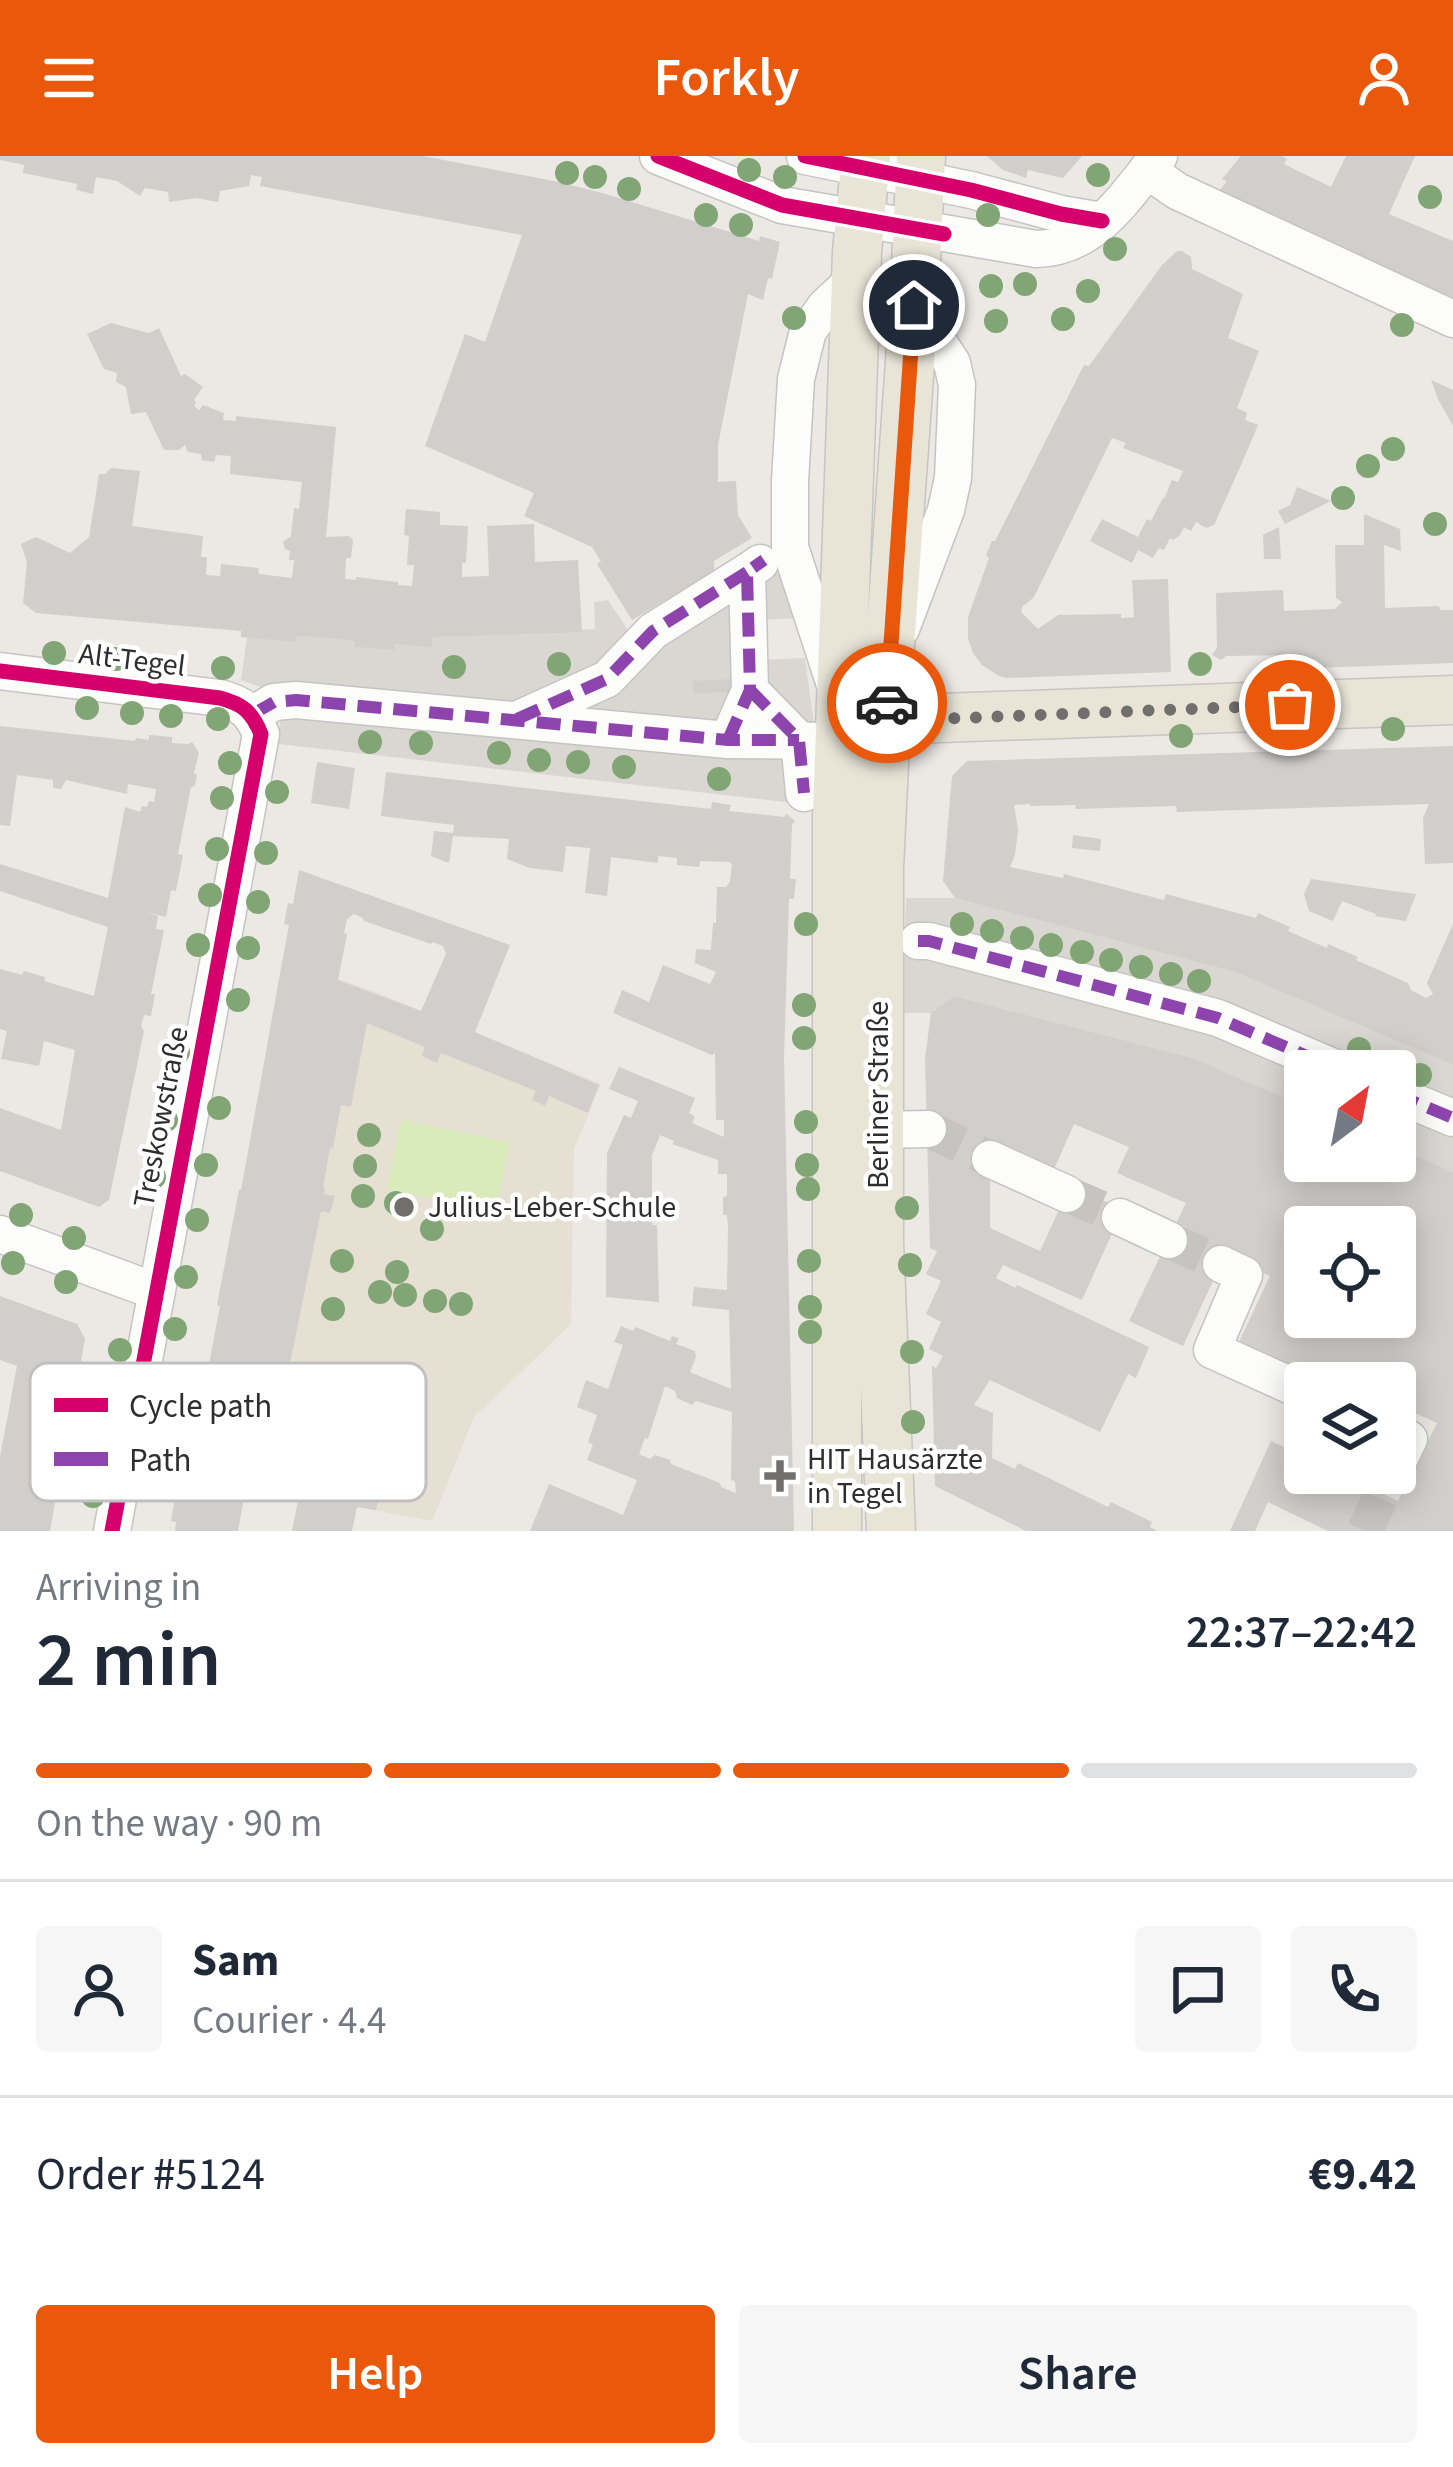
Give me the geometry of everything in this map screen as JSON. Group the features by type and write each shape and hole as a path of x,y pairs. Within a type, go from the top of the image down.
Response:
{"main road":[{"name":"Berliner Straße","path":"837,1531 835,960 856,278 865,162"},
{"name":"Berliner Straße","path":"891,1531 879,1242 878,897 841,725 889,660 920,168"},
{"path":"841,725 1453,700"}],"street":[{"path":"658,156 782,205 1036,249 1081,240 1153,163 1177,190 1453,319"},
{"path":"805,156 920,168 1061,214 1102,221"},
{"path":"515,720 607,680 653,631 756,566 750,690 728,740"},
{"name":"Alt-Tegel","path":"0,671 220,698 253,714"},
{"path":"750,690 841,725"},
{"path":"253,714 274,702 296,700 728,740 841,725"},
{"name":"Treskowstraße","path":"142,1363 262,734 253,714"},
{"path":"804,793 841,725"},
{"path":"919,941 1218,1018 1293,1050"},
{"path":"1416,1103 1453,1118"},
{"path":"878,1130 928,1130"},
{"path":"990,1159 1067,1193"},
{"path":"1120,1217 1169,1240"},
{"path":"0,1234 155,1291"},
{"path":"1221,1264 1244,1275 1212,1350 1284,1383"},
{"name":"Treskowstraße","path":"112,1531 117,1501"}],"shaded area":[{"path":"784,553 795,618 761,620 763,660 805,658 816,740 794,803 279,744 280,718 269,696 241,680 247,637 295,642 297,636 316,637 394,650 395,644 431,648 433,637 595,629 594,602 608,600 629,632"},
{"path":"906,898 955,898 1235,972 1453,1065 1453,1172 1416,1155 1416,1050 1284,1050 1284,1098 1196,1059 954,996 931,1013 903,1013"},
{"name":"Julius-Leber-Schule","path":"282,960 373,991 601,1084 574,1149 571,1324 474,1417 432,1521 325,1501 426,1501 426,1363 210,1363"}],"green space":[{"path":"401,1120 510,1142 496,1211 387,1189"}],"building":[{"path":"0,156 423,156 559,182 759,241 760,236 780,242 763,300 748,294 718,445 718,482 736,481 738,515 752,538 714,561 714,571 632,620 597,564 601,561 592,547 524,516 534,493 425,446 465,334 485,342 522,235 260,186 262,177 251,175 249,186 220,191 218,202 196,198 169,202 168,192 145,188 140,196 117,181 96,177 93,194 76,190 77,184 23,173 24,165 0,160"},
{"path":"987,156 1082,156 1063,178 1028,170 1026,178 1003,170"},
{"path":"1241,156 1281,156 1287,159 1284,164 1331,187 1346,156 1415,156 1389,214 1453,241 1453,311 1216,195"},
{"path":"1177,251 1191,257 1192,269 1243,294 1228,338 1259,351 1237,408 1247,413 1245,420 1258,425 1241,465 1214,525 1206,528 1196,522 1191,531 1184,527 1153,558 1138,550 1132,563 1090,541 1102,519 1138,537 1172,480 1178,482 1183,471 1123,448 1126,443 1112,438 1034,597 1021,612 1038,629 1058,615 1134,617 1132,580 1168,579 1171,672 999,676 982,665 968,639 968,617 989,558 986,555 1084,365 1089,366"},
{"path":"111,323 149,333 159,328 181,376 203,387 194,400 199,410 203,405 224,413 223,420 236,421 236,416 336,427 326,537 353,540 345,579 412,586 414,565 407,565 409,536 404,535 406,509 440,512 440,525 468,526 462,577 489,576 487,526 534,524 535,562 578,560 582,632 433,637 432,648 395,644 394,650 354,647 355,641 297,636 296,642 241,637 241,631 36,613 23,603 27,562 21,544 36,537 70,553 89,537 99,474 111,468 140,471 132,526 203,536 201,557 207,557 206,575 220,576 221,564 292,578 294,560 289,560 290,551 283,542 291,536 302,482 230,474 231,456 216,455 214,462 202,460 201,454 188,452 185,445 164,450 146,412 131,414 126,387 116,382 117,373 104,369 87,334"},
{"path":"1431,380 1453,390 1453,426 1438,399"},
{"path":"1297,487 1331,501 1285,524 1278,511 1290,505"},
{"path":"1364,514 1400,529 1401,551 1384,545 1385,608 1453,610 1453,663 1286,669 1285,655 1221,660 1212,655 1217,648 1216,593 1283,590 1284,611 1335,609 1342,602 1336,598 1335,545 1364,545"},
{"path":"1279,527 1281,559 1264,559 1263,535"},
{"path":"734,679 734,692 693,693 693,681"},
{"path":"0,726 135,741 149,740 149,735 172,737 172,743 192,742 199,753 178,854 183,855 176,891 171,890 166,917 146,912 158,916 156,929 164,930 151,994 155,994 151,1016 144,1015 141,1026 144,1031 109,1200 99,1207 0,1171 0,1108 61,1130 75,1050 44,1041 39,1066 1,1059 7,1031 0,1029 0,969 45,977 44,981 94,996 108,927 0,891 0,864 108,898 125,807 140,812 149,801 154,802 156,789 128,784 127,794 66,780 61,789 53,788 53,780 17,775 10,826 0,825"},
{"path":"1453,746 1453,863 1425,864 1423,818 1429,804 1177,812 1176,806 1075,809 1076,805 1030,804 1014,805 1018,830 1010,867 1063,878 1064,874 1164,900 1166,894 1256,918 1258,913 1290,927 1288,931 1358,957 1356,960 1408,983 1426,998 1433,994 1427,983 1453,924 1453,1065 1235,972 955,898 943,881 952,776 967,761"},
{"path":"317,762 355,768 349,809 311,803"},
{"path":"386,772 711,809 712,802 731,805 729,811 787,814 795,821 790,879 796,879 794,899 789,899 784,1056 794,1531 530,1531 549,1484 623,1515 637,1480 587,1460 597,1415 577,1407 586,1380 608,1389 623,1345 614,1342 621,1326 670,1341 672,1336 679,1338 676,1344 695,1351 690,1372 731,1389 729,1310 692,1306 694,1287 727,1290 728,1227 723,1197 727,1196 727,1174 718,1174 718,1160 660,1135 652,1155 659,1302 606,1297 607,1153 624,1115 631,1118 638,1101 609,1089 619,1067 695,1098 689,1113 695,1117 692,1123 724,1137 724,1120 716,1120 715,1053 613,1013 622,990 649,1002 663,965 710,984 716,972 695,963 696,949 711,950 717,887 730,882 732,865 700,861 699,867 677,865 677,858 658,856 658,863 611,857 607,896 585,893 590,848 566,846 563,872 507,859 509,839 453,836 449,863 431,856 434,831 453,833 454,825 381,816","holes":["665,1386 677,1398 692,1405 696,1401 732,1412 731,1480 736,1493 670,1460 639,1454"]},
{"path":"1073,835 1101,839 1100,851 1072,848"},
{"path":"299,870 510,945 475,1032 599,1085 588,1113 549,1096 545,1106 532,1100 536,1091 441,1053 437,1063 422,1056 425,1047 367,1023 351,1107 341,1105 330,1147 323,1188 324,1194 335,1196 330,1213 321,1211 290,1363 209,1363 289,925 284,924 288,903 293,904","holes":["354,914 443,946 446,954 421,1011 338,980 347,919"]},
{"path":"1311,879 1416,894 1406,921 1375,916 1342,901 1333,921 1309,911 1304,894"},
{"path":"954,996 1196,1059 1284,1098 1284,1182 1416,1182 1416,1155 1453,1172 1453,1531 1328,1531 1268,1502 1255,1531 1230,1531 1271,1441 1284,1447 1284,1494 1383,1494 1398,1501 1402,1494 1416,1494 1416,1465 1437,1423 1416,1414 1416,1362 1284,1366 1238,1344 1270,1276 1225,1255 1183,1346 1129,1321 1186,1203 1117,1173 1129,1147 1074,1124 1051,1176 990,1147 990,1228 1040,1251 1070,1186 1123,1209 1082,1300 1003,1265 996,1278 1149,1347 1136,1378 1128,1374 1100,1432 990,1380 974,1405 993,1413 992,1458 1015,1469 1018,1463 1108,1507 1111,1502 1152,1522 1150,1527 1158,1531 1026,1531 935,1486 932,1366 936,1368 943,1356 929,1349 941,1322 926,1314 941,1281 926,1274 937,1251 930,1248 925,1059 931,1013"},
{"path":"0,1296 77,1324 85,1339 81,1363 30,1363 30,1501 55,1501 50,1531 0,1531 0,1457 17,1366 0,1360"},
{"path":"174,1501 243,1501 238,1531 175,1531 176,1522 171,1521"},
{"path":"298,1501 378,1501 376,1510 357,1507 352,1531 292,1531"}],"tunnel":[{"path":"928,1129 990,1159"},
{"path":"1067,1194 1120,1217"},
{"path":"1169,1240 1221,1264"},
{"path":"1365,1531 1382,1494"}],"marked path":[{"path":"728,740 750,690 747,572 764,560"},
{"path":"517,719 607,679 653,631 747,572"},
{"path":"750,690 799,740 804,793"},
{"path":"253,714 274,702 296,700 728,740 799,740"},
{"path":"918,941 1218,1018 1293,1050"},
{"path":"1416,1103 1453,1118"}],"cycle path":[{"path":"658,156 782,205 944,234"},
{"path":"805,156 1102,221"},
{"path":"0,671 220,698 246,710 261,734 143,1363"},
{"path":"112,1531 118,1501"}],"way so far":[{"path":"887,703 886,721 1290,705"}],"place":[{"name":"Julius-Leber-Schule","path":"404,1207"},
{"name":"HIT Hausärzte in Tegel","path":"780,1476"}],"route":[{"path":"887,703 914,305"}]}
